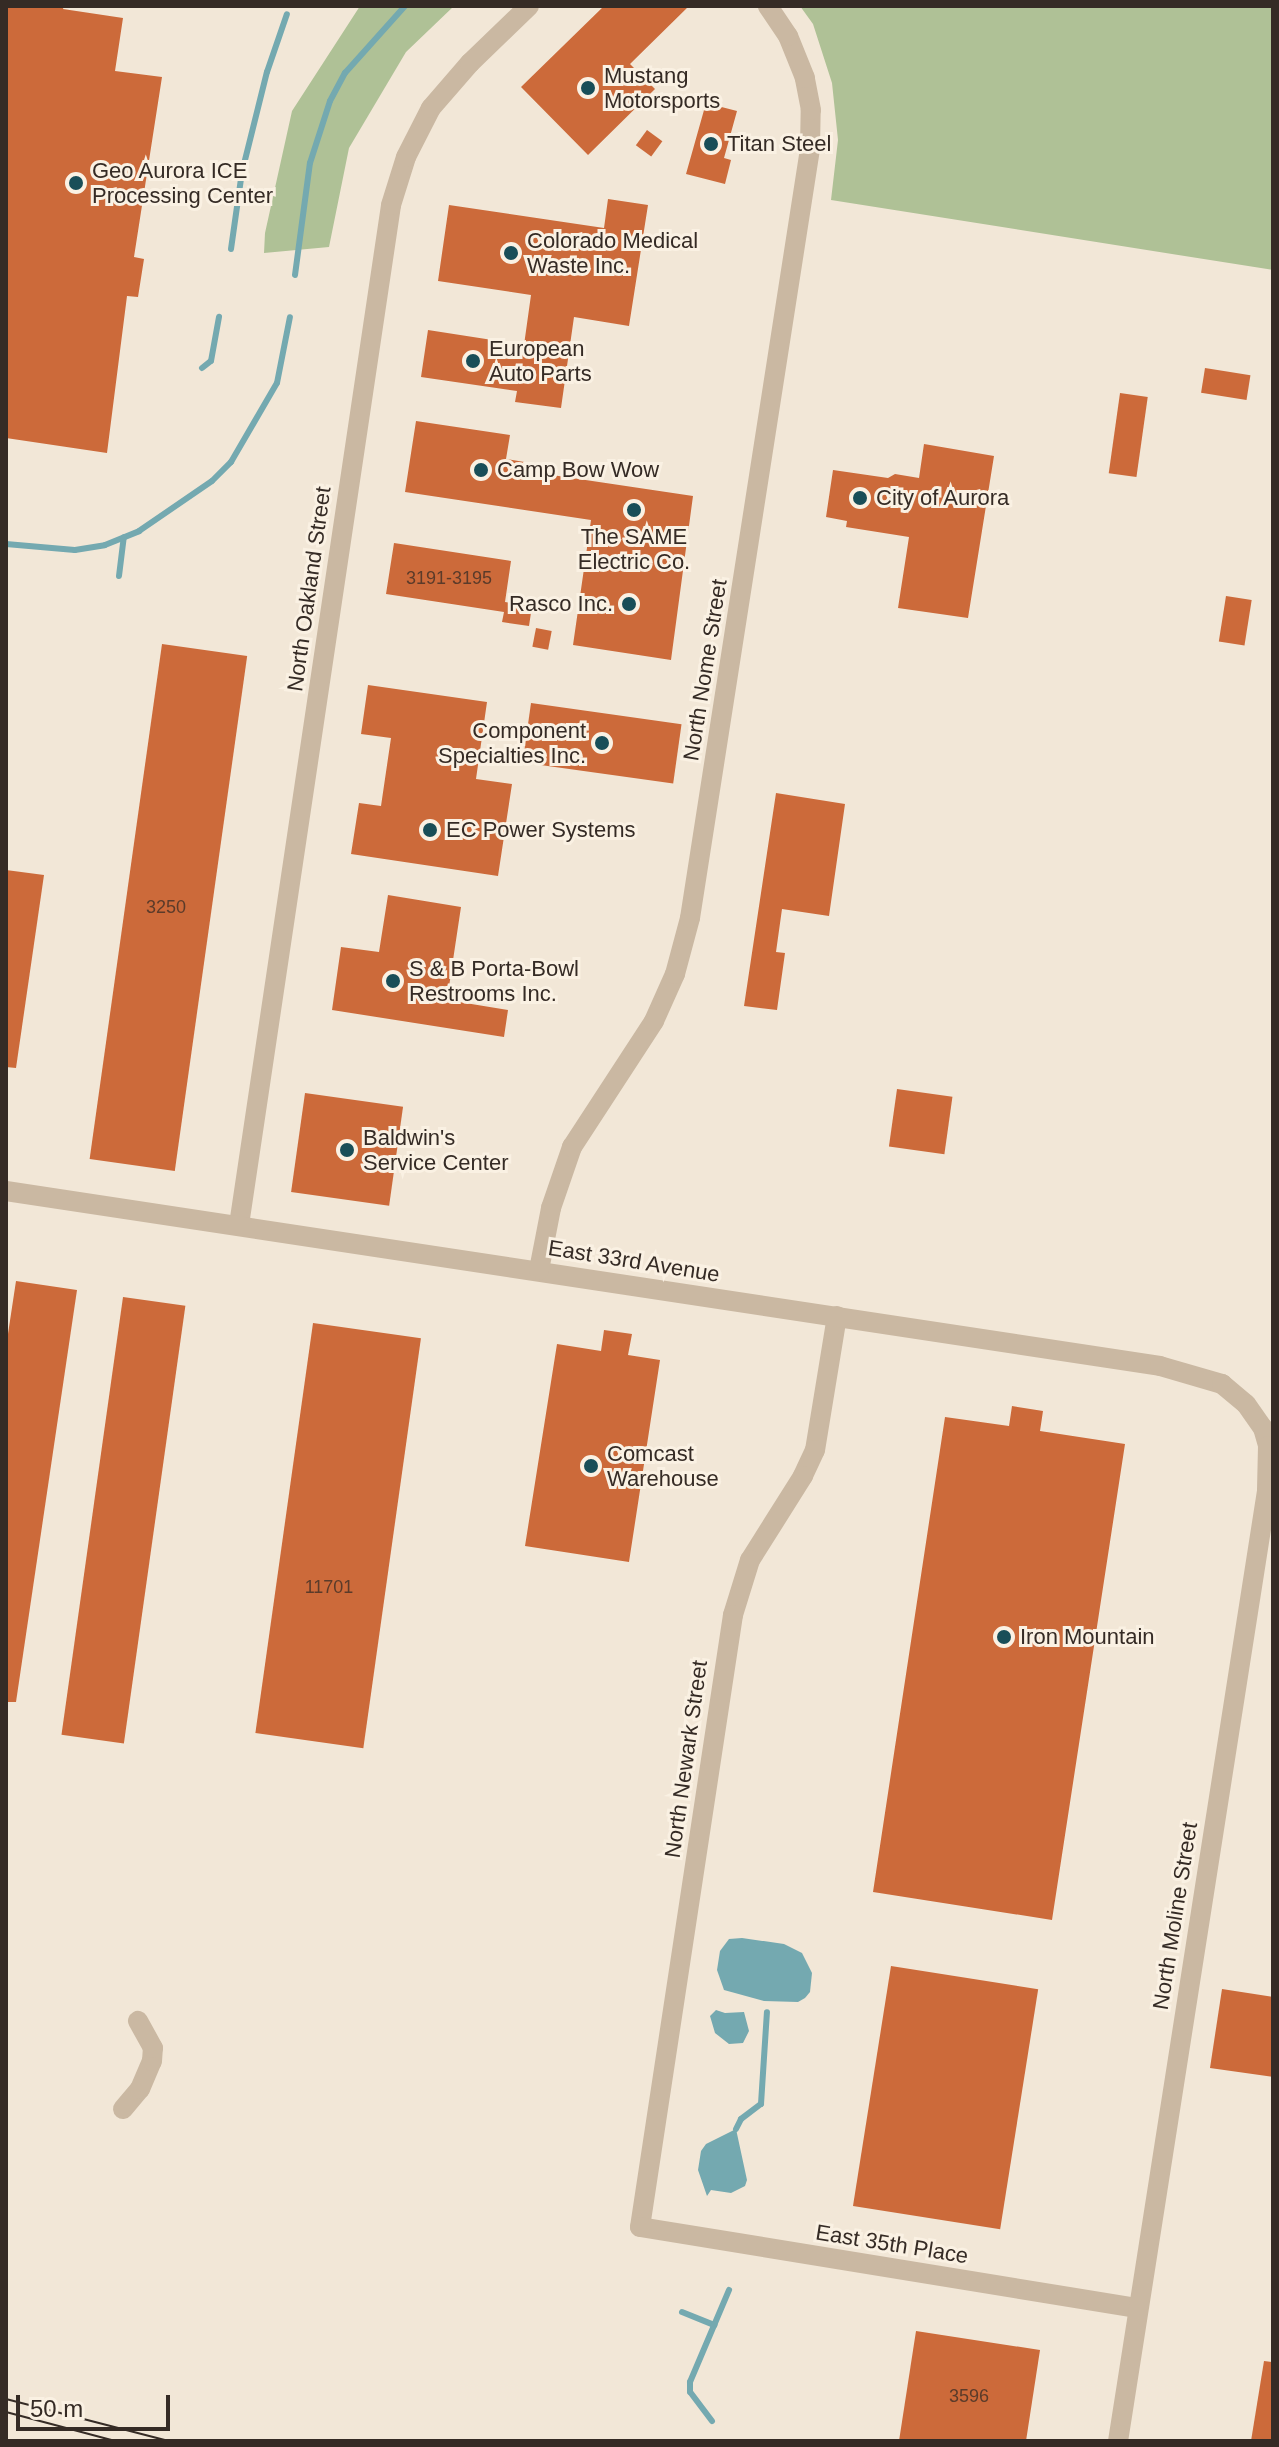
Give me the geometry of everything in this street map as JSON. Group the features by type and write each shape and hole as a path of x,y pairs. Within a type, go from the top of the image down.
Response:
{"street":[{"name":"North Oakland Street","path":"239,1225 391,205 406,157 431,108 461,71 529,6"},
{"name":"North Nome Street","path":"539,1270 551,1208 572,1147 654,1021 675,974 690,918 810,149 809,97 794,48 768,6"},
{"name":"East 33rd Avenue","path":"6,1191 1160,1366 1222,1384 1246,1404"},
{"name":"North Newark Street","path":"640,2227 733,1615 750,1560 812,1457 823,1414 837,1316"},
{"name":"North Moline Street","path":"1118,2441 1267,1491 1268,1446 1263,1428 1246,1404"},
{"path":"123,2109 140,2089 152,2061 153,2048 138,2021"},
{"name":"East 35th Place","path":"640,2227 1137,2308"}],"green space":[{"path":"360,6 454,6 406,52 349,148 329,247 264,253 265,233 292,111"},
{"path":"800,6 1273,6 1273,270 831,200 838,140 832,83 813,24"}],"water":[{"path":"729,1939 784,1944 802,1953 812,1973 810,1992 805,1998 798,2002 764,2001 724,1990 717,1970 720,1951"},
{"path":"716,2010 744,2012 749,2031 743,2043 729,2044 715,2033 710,2016"},
{"path":"736,2129 747,2180 745,2186 731,2193 711,2190 707,2196 698,2170 701,2151 706,2144"}],"building":[{"name":"Geo Aurora ICE Processing Center","path":"6,6 64,6 63,9 123,18 115,71 162,77 134,257 144,259 138,297 127,296 107,453 6,438"},
{"name":"Mustang Motorsports","path":"604,6 689,6 630,64 655,89 588,155 521,87"},
{"name":"Titan Steel","path":"706,103 737,111 724,158 731,160 725,184 686,174"},
{"path":"647,130 662,141 651,157 636,145"},
{"path":"608,199 648,205 629,326 574,317 561,408 515,402 517,391 421,377 428,330 524,345 531,295 438,281 449,205 604,228"},
{"path":"1205,368 1250,375 1247,400 1201,393"},
{"path":"1120,393 1148,397 1136,477 1109,473"},
{"path":"416,421 510,435 506,459 554,467 552,475 693,496 671,660 573,645 591,520 405,492"},
{"path":"924,444 994,456 968,618 898,608 909,537 846,527 847,521 826,517 833,470 888,478 895,474 919,478"},
{"path":"394,543 511,561 505,602 532,606 529,626 502,622 504,612 386,594"},
{"path":"1226,596 1252,600 1244,646 1219,641"},
{"path":"536,628 552,631 548,650 532,647"},
{"path":"162,644 247,656 175,1171 90,1159"},
{"name":"EC Power Systems","path":"368,685 487,702 476,779 512,784 498,876 351,854 359,803 381,806 391,738 361,734"},
{"name":"Component Specialties Inc.","path":"531,703 682,724 673,784 523,762"},
{"path":"776,793 845,804 829,916 782,909 776,952 785,953 777,1010 744,1006"},
{"path":"6,870 44,875 16,1068 6,1067"},
{"name":"S & B Porta-Bowl Restrooms Inc.","path":"388,895 461,907 447,1000 508,1010 504,1037 332,1010 341,947 379,952"},
{"path":"897,1089 952,1097 944,1154 889,1146"},
{"name":"Baldwin's Service Center","path":"305,1093 403,1107 389,1206 291,1192"},
{"path":"16,1281 77,1290 16,1702 6,1702 6,1347"},
{"path":"123,1297 185,1306 124,1743 61,1735"},
{"path":"313,1323 421,1338 363,1748 255,1733"},
{"name":"Comcast Warehouse","path":"604,1330 632,1334 628,1355 660,1360 629,1562 525,1546 557,1344 601,1351"},
{"name":"Iron Mountain","path":"1012,1406 1043,1411 1040,1431 1125,1444 1052,1920 873,1892 945,1417 1009,1426"},
{"path":"891,1966 1038,1989 1000,2229 853,2206"},
{"path":"1222,1989 1273,1997 1273,2077 1210,2068"},
{"path":"916,2331 1040,2350 1026,2441 899,2441"},
{"path":"1264,2361 1273,2362 1273,2441 1251,2441"}],"waterway":[{"path":"295,275 310,163 330,101 345,73 405,6"},
{"path":"231,249 242,172 267,72 287,14"},
{"path":"202,368 211,361 219,317"},
{"path":"6,544 75,550 105,545 139,531 212,481 231,462 277,383 290,317"},
{"path":"119,576 124,537"},
{"path":"736,2129 741,2119 761,2104 767,2012"},
{"path":"712,2421 690,2392 690,2382 729,2290"},
{"path":"682,2312 714,2325"}],"tram line":[{"path":"6,2399 168,2441"},
{"path":"6,2412 115,2441"}],"place":[{"name":"Mustang Motorsports","path":"588,88"},
{"name":"Titan Steel","path":"711,144"},
{"name":"Geo Aurora ICE Processing Center","path":"76,183"},
{"name":"Colorado Medical Waste Inc.","path":"511,253"},
{"name":"European Auto Parts","path":"473,361"},
{"name":"Camp Bow Wow","path":"481,470"},
{"name":"City of Aurora","path":"860,498"},
{"name":"The SAME Electric Co.","path":"634,510"},
{"name":"Rasco Inc.","path":"629,604"},
{"name":"Component Specialties Inc.","path":"602,743"},
{"name":"EC Power Systems","path":"430,830"},
{"name":"S & B Porta-Bowl Restrooms Inc.","path":"393,981"},
{"name":"Baldwin's Service Center","path":"347,1150"},
{"name":"Comcast Warehouse","path":"591,1466"},
{"name":"Iron Mountain","path":"1004,1637"}]}
